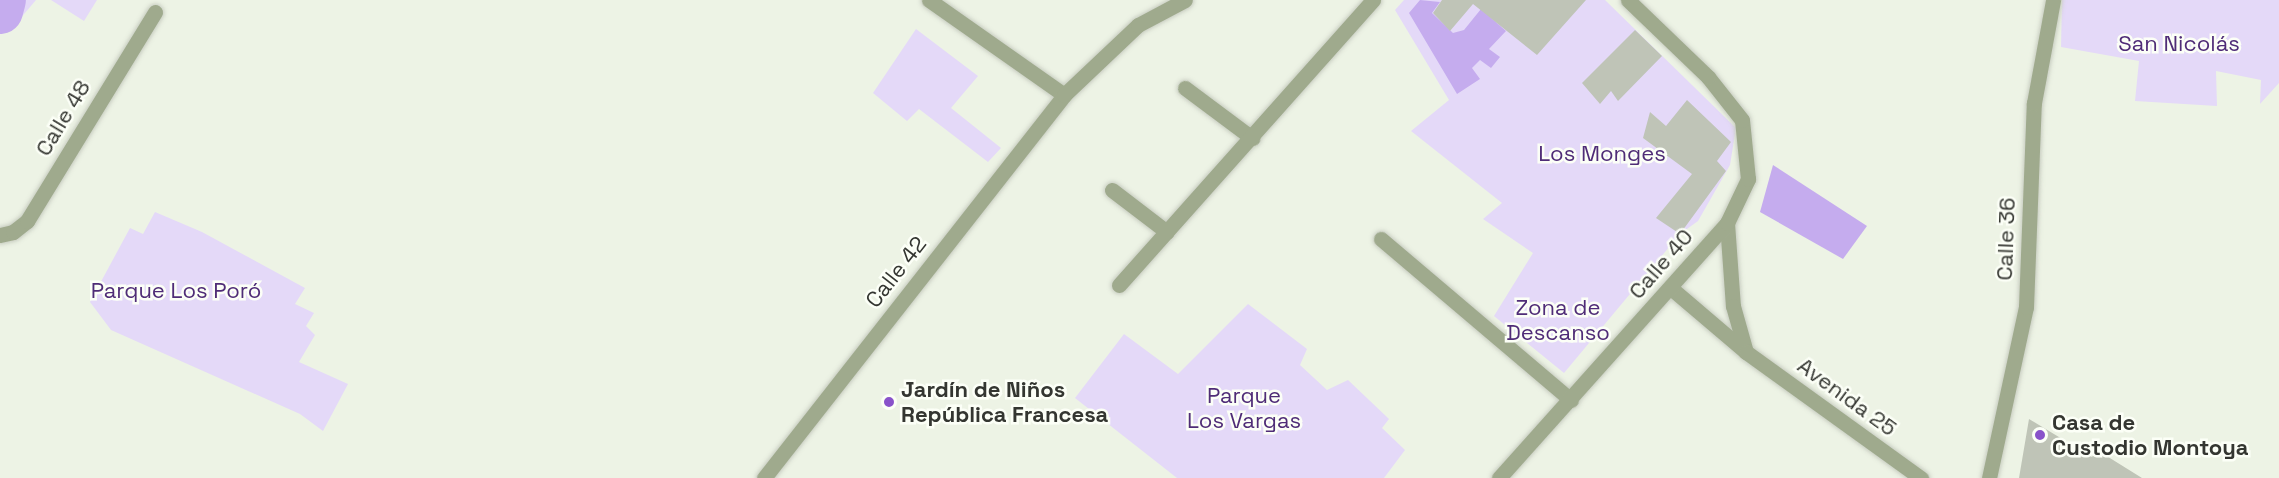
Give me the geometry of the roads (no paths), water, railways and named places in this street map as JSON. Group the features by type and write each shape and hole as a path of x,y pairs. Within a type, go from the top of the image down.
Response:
{"street":[{"path":"929,0 1064,95"},
{"name":"Calle 42","path":"764,478 1064,95 1138,25 1185,0"},
{"path":"1119,285 1373,0"},
{"name":"Calle 40","path":"1499,478 1672,289 1727,223 1748,179 1742,120 1708,77 1628,0"},
{"name":"Calle 36","path":"1989,478 2026,307 2034,103 2053,0"},
{"name":"Calle 48","path":"0,235 13,232 27,221 155,12"},
{"path":"1185,88 1252,138"},
{"path":"1112,190 1167,232"},
{"path":"1727,223 1733,306 1746,352"},
{"path":"1381,239 1571,400"},
{"name":"Avenida 25","path":"1672,289 1746,352 1921,478"}],"waterway":[{"path":"0,11 3,0"}],"place":[{"name":"Jardín de Niños República Francesa","path":"889,402"},
{"name":"Casa de Custodio Montoya","path":"2040,435"}],"park label":[{"name":"San Nicolás","path":"2179,44"},
{"name":"Los Monges","path":"1602,154"},
{"name":"Parque Los Poró","path":"176,291"},
{"name":"Zona de Descanso","path":"1558,320"},
{"name":"Parque Los Vargas","path":"1244,408"}]}
